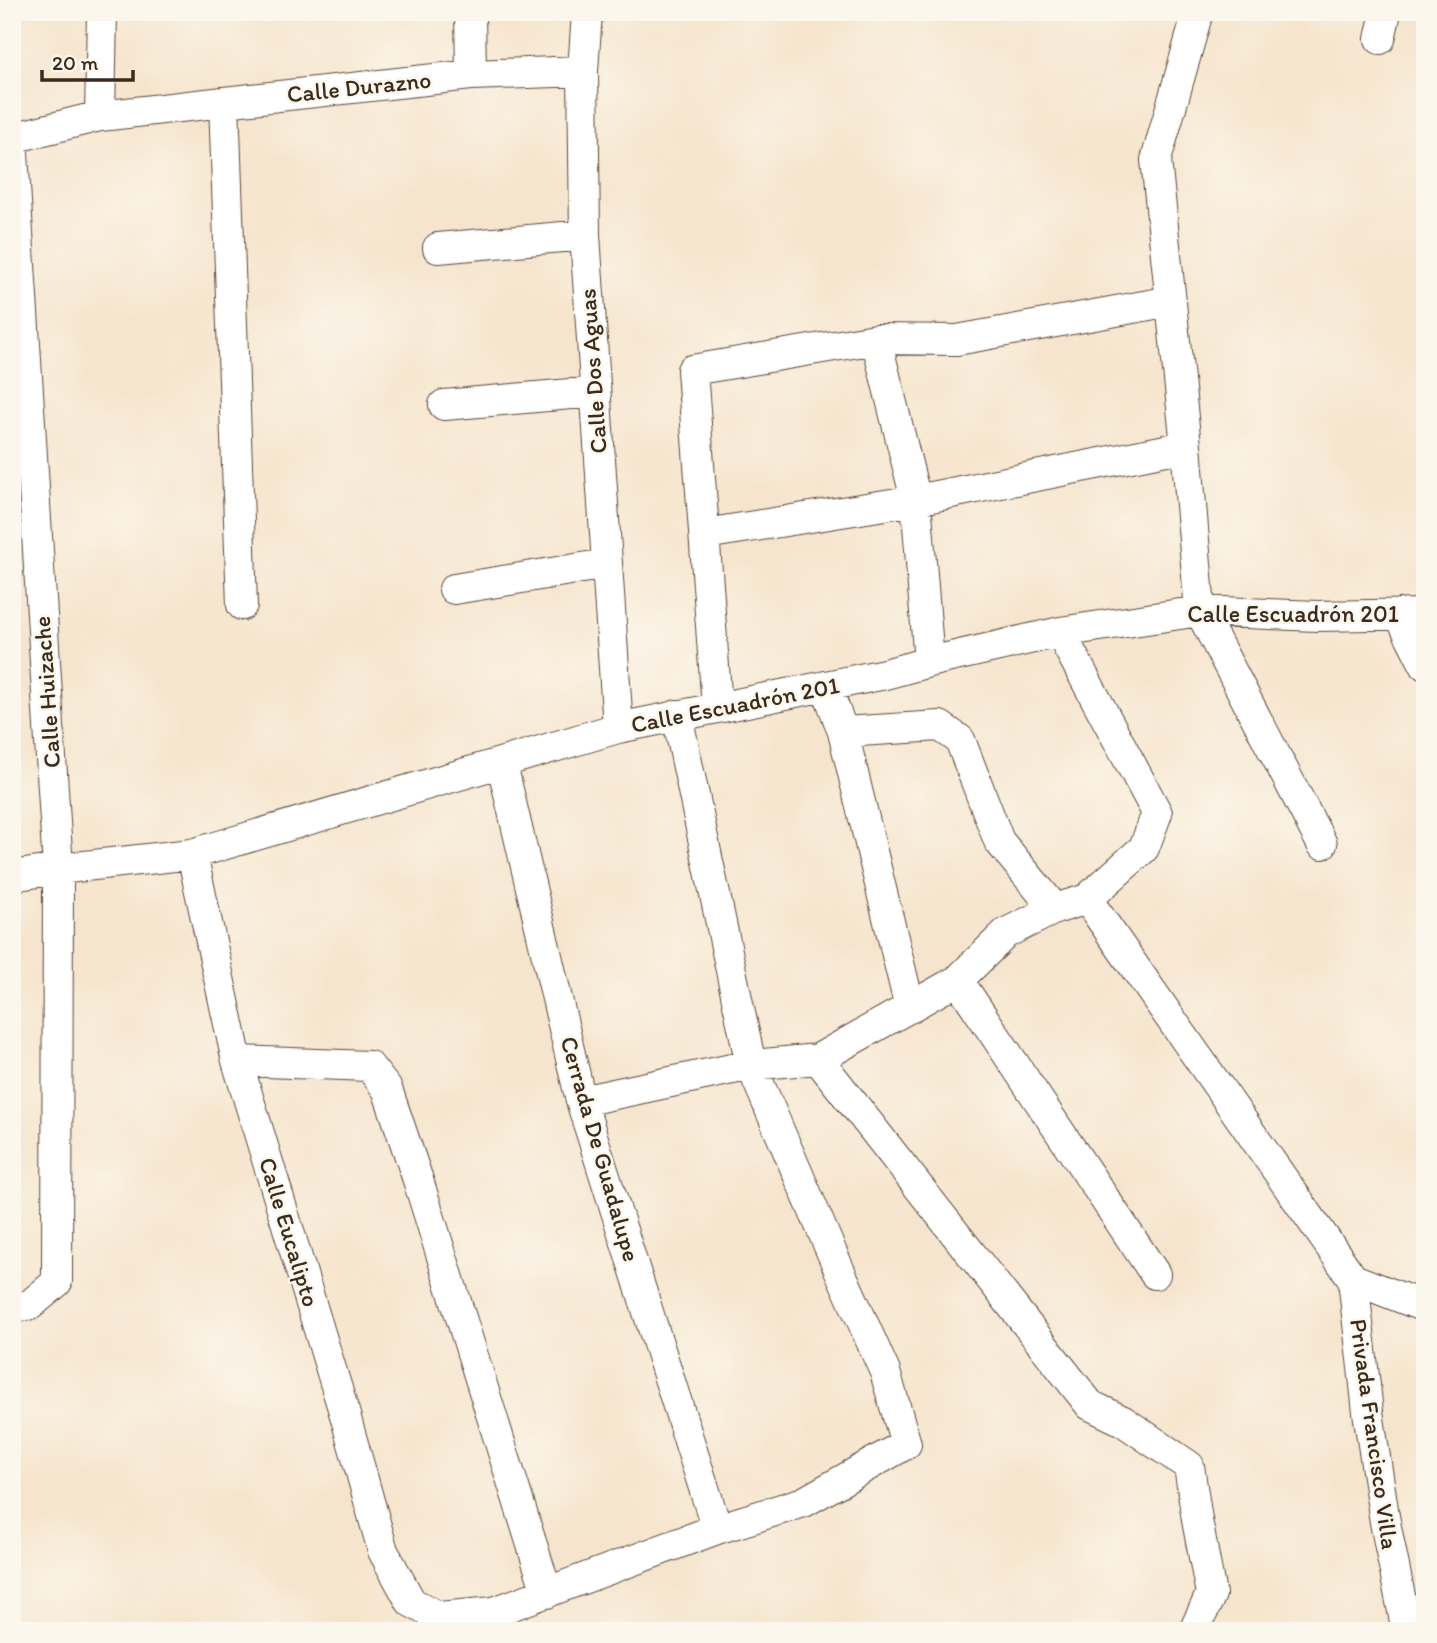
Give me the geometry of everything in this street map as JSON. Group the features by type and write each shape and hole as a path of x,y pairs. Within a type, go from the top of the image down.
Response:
{"street":[{"path":"100,116 102,12"},
{"path":"470,12 471,75"},
{"name":"Calle Dos Aguas","path":"587,12 583,71 585,235 618,728"},
{"path":"1198,12 1156,160 1200,611 1322,844"},
{"name":"Calle Durazno","path":"12,138 100,116 471,75 583,71"},
{"path":"225,102 242,605"},
{"name":"Calle Huizache","path":"12,138 58,869 57,1282 30,1306 12,1308"},
{"path":"438,248 585,235"},
{"path":"717,707 692,370 876,339 957,341 1171,301"},
{"path":"876,339 916,500 929,662"},
{"path":"444,405 594,392"},
{"path":"705,534 916,500 1186,446"},
{"path":"454,589 606,564"},
{"name":"Calle Escuadrón 201","path":"12,876 192,854 618,728 885,674 1059,632 1200,611 1317,616 1412,614"},
{"path":"1412,614 1425,665"},
{"path":"582,1101 751,1065 818,1059 958,980 1006,933 1055,909 1087,899 1144,848 1157,813 1059,632"},
{"path":"827,686 843,732 910,1008"},
{"path":"237,1061 369,1066 387,1089 547,1593 717,1529 804,1503 906,1444 885,1372 751,1065 677,715"},
{"path":"843,732 940,726 960,740 999,841 1055,909"},
{"name":"Cerrada De Guadalupe","path":"502,764 582,1101 717,1529"},
{"name":"Calle Eucalipto","path":"192,854 237,1061 345,1415 383,1551 411,1602 439,1617 494,1612 547,1593"},
{"path":"1087,899 1353,1279 1425,1307"},
{"path":"958,980 1155,1274"},
{"path":"818,1059 1090,1405 1123,1422 1189,1466 1211,1594 1194,1631"},
{"name":"Privada Francisco Villa","path":"1353,1279 1385,1522 1407,1631"}]}
